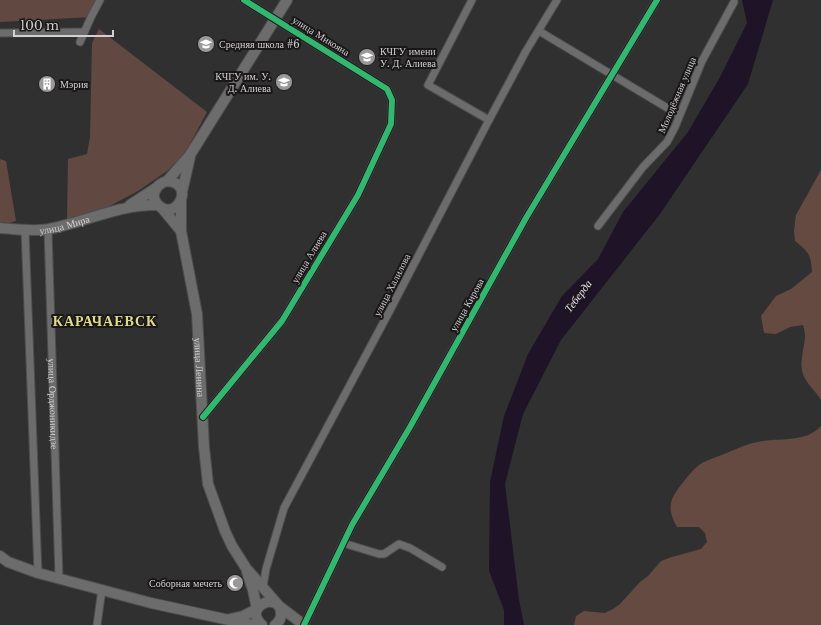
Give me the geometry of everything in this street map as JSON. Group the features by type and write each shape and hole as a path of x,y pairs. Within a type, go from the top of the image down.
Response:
{"main road":[{"name":"улица Ленина","path":"167,181 190,155 287,0"},
{"name":"улица Ленина","path":"190,155 181,197 180,231 197,314 204,447 208,484 222,526 232,546 246,568 279,606 304,625"},
{"path":"167,181 176,183 180,187 181,197 178,206 172,209 160,207 154,196 156,188 162,182 167,181"},
{"name":"улица Мира","path":"126,207 156,188"},
{"name":"улица Мира","path":"0,228 48,230 126,207 142,205 160,207"},
{"name":"улица Ленина","path":"160,207 180,231"},
{"path":"0,556 11,563 38,573 151,603 252,625"},
{"name":"улица Ленина","path":"246,568 257,608 256,615 258,621 262,625"},
{"path":"225,620 243,616 262,604 274,602 279,606 281,611 279,623 275,625"}],"street":[{"path":"80,42 100,0"},
{"name":"улица Микояна","path":"244,0 387,89"},
{"path":"472,0 428,85 489,120"},
{"name":"улица Халилова","path":"264,587 266,570 284,508 526,51 557,0"},
{"name":"улица Кирова","path":"304,625 352,525 410,428 526,218 657,0"},
{"name":"Молодёжная улица","path":"598,226 643,167 667,142 675,127 702,62 734,2"},
{"path":"539,31 679,115"},
{"path":"0,34 84,32"},
{"name":"улица Алиева","path":"203,417 282,322 354,201 390,124 392,100 387,89"},
{"path":"25,230 38,573"},
{"name":"улица Орджоникидзе","path":"48,230 59,578"},
{"path":"343,543 379,554 384,554 399,544 410,548 442,567"},
{"path":"97,625 102,589"}],"shaded area":[{"path":"0,0 100,0 91,17 0,22"},
{"path":"99,29 207,112 184,155 167,171 138,191 102,210 67,220 68,159 87,154 90,137 92,43"},
{"path":"0,159 6,161 16,221 9,223 0,222"},
{"path":"821,170 821,400 803,374 802,360 805,337 803,325 790,327 776,334 764,333 761,316 776,296 791,289 812,272 810,258 806,251 795,241 794,231 796,215"},
{"path":"821,426 821,625 574,625 576,616 584,611 605,613 620,604 661,561 701,549 707,542 705,533 699,527 677,527 671,510 672,500 677,490 699,465 708,460 757,442 809,435"}],"water":[{"name":"Теберда","path":"742,0 773,0 748,84 660,214 561,340 523,414 505,484 519,600 524,625 504,625 504,610 489,571 490,482 504,416 528,354 562,296 598,259 623,212 688,132 720,77 747,23"}],"cycle path":[{"path":"203,417 282,321 358,195 391,124 392,100 387,89 244,0"},
{"path":"304,625 352,525 410,427 526,218 657,0"}],"place":[{"name":"Средняя школа #6","path":"206,44"},
{"name":"КЧГУ имени У. Д. Алиева","path":"367,57"},
{"name":"КЧГУ им. У. Д. Алиева","path":"284,82"},
{"name":"Мэрия","path":"47,84"},
{"name":"Соборная мечеть","path":"235,583"}],"district":[{"name":"КАРАЧАЕВСК","path":"105,321"}]}
